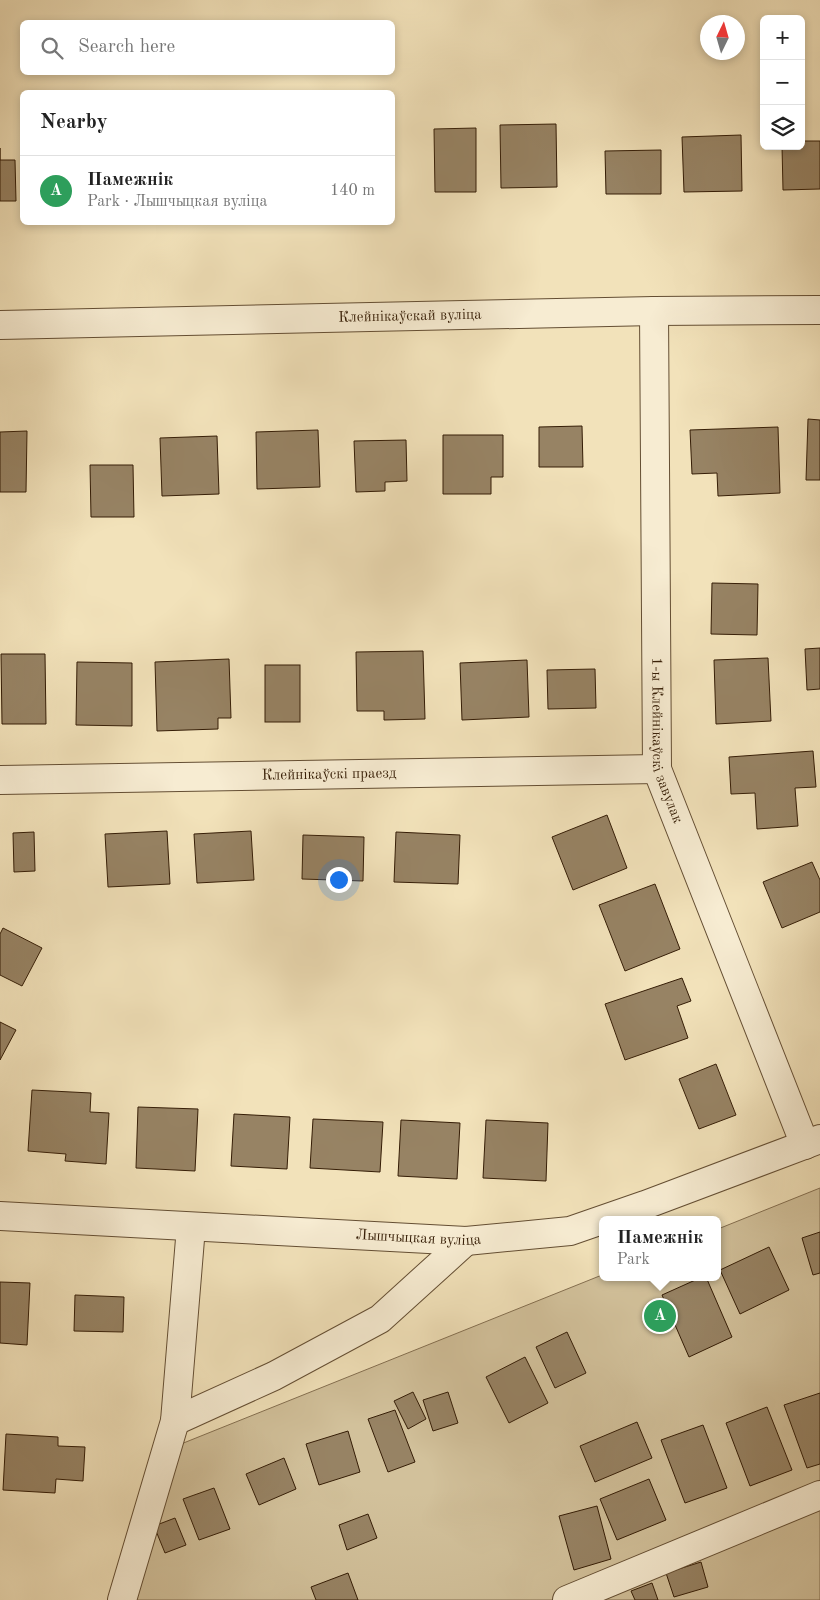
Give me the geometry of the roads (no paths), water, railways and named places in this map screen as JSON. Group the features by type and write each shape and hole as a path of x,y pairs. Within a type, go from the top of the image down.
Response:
{"street":[{"name":"Клейнікаўскай вуліца","path":"0,325 654,311 820,310"},
{"name":"1-ы Клейнікаўскі завулак","path":"654,311 657,769 812,1142"},
{"name":"Клейнікаўскі праезд","path":"0,780 657,769"},
{"name":"Лышчыцкая вуліца","path":"613,1216 812,1142"},
{"name":"Лышчыцкая вуліца","path":"0,1216 466,1241 570,1231 599,1221"},
{"path":"122,1600 175,1420 191,1227"},
{"path":"175,1420 274,1376 380,1319 466,1241"},
{"path":"566,1600 820,1495"}],"place":[{"name":"Памежнік","path":"660,1316"}]}
